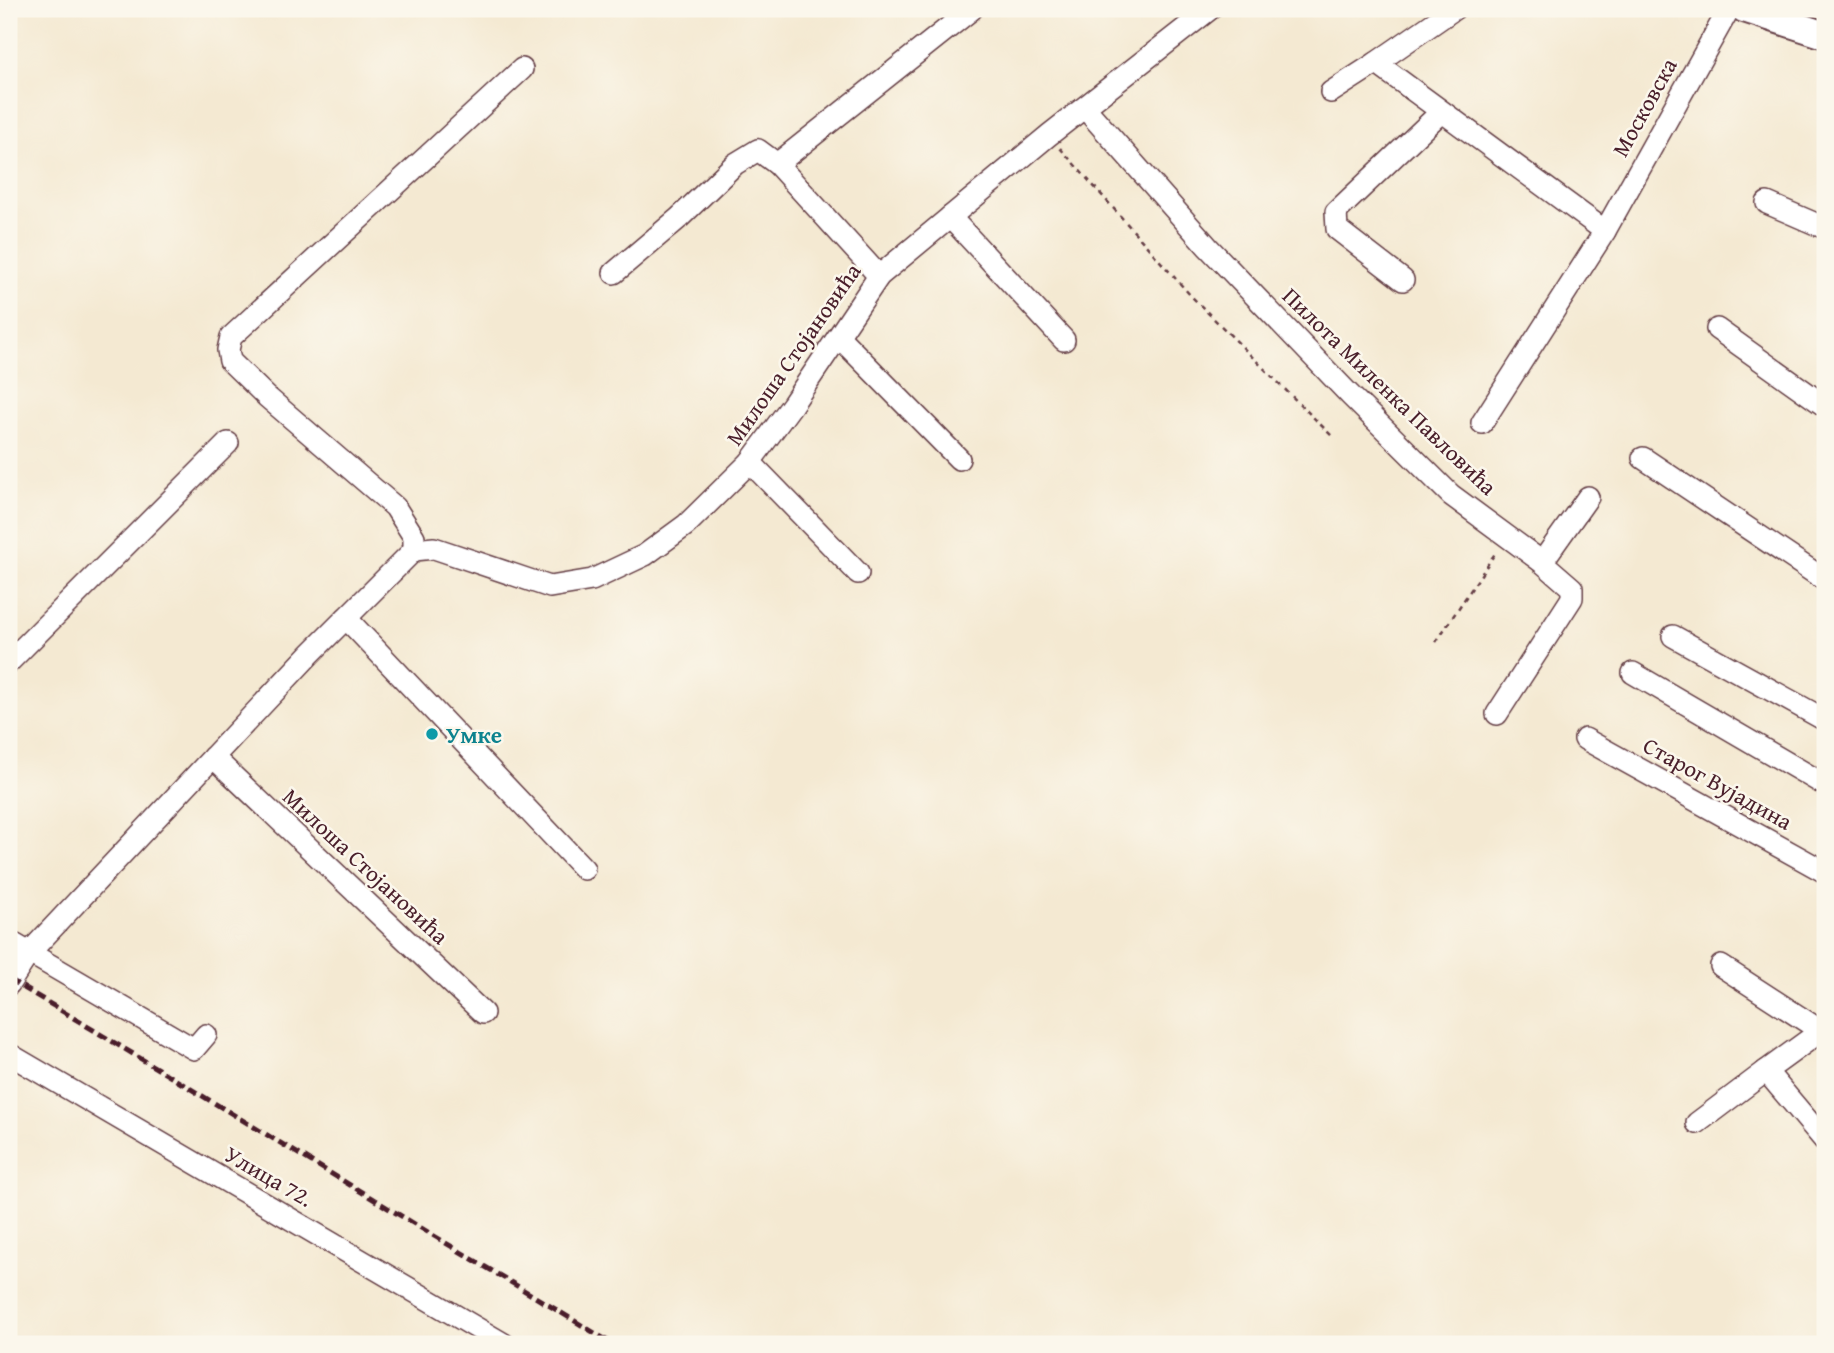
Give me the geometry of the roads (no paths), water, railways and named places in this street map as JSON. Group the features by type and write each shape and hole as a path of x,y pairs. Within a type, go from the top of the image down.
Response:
{"main road":[{"path":"1744,9 1825,35"}],"street":[{"path":"777,164 972,9"},
{"name":"Милоша Стојановића","path":"414,550 434,548 550,587 592,580 645,555 686,525 750,462 879,276 1049,135 1210,9"},
{"path":"1331,92 1454,9"},
{"name":"Московска","path":"1482,423 1605,231 1729,9"},
{"path":"1376,63 1605,231"},
{"path":"9,984 29,953 213,757 414,550 414,537 395,507 267,397 230,361 228,350 231,337 522,69"},
{"name":"Пилота Миленка Павловића","path":"1085,108 1208,247 1350,396 1451,495 1542,562 1572,588 1572,598 1497,714"},
{"path":"1403,280 1337,229 1336,212 1441,112"},
{"path":"614,274 679,218 735,164 758,150 777,164 879,276"},
{"path":"1767,203 1825,228"},
{"path":"950,217 1064,340"},
{"path":"1717,329 1825,406"},
{"path":"839,337 959,459"},
{"path":"9,662 228,443"},
{"path":"1643,458 1825,580"},
{"path":"750,462 858,573"},
{"path":"1542,562 1588,497"},
{"path":"346,618 584,869"},
{"path":"1673,636 1825,720"},
{"path":"1633,673 1825,785"},
{"name":"Старог Вујадина","path":"1585,739 1825,872"},
{"name":"Милоша Стојановића","path":"213,757 483,1013"},
{"path":"9,940 194,1049 206,1035"},
{"path":"1697,1123 1823,1029 1721,966"},
{"name":"Улица 72.","path":"9,1054 503,1344"},
{"path":"1766,1070 1825,1141"}],"railway":[{"path":"9,979 613,1344"}],"place":[{"name":"Умке","path":"432,734"}]}
